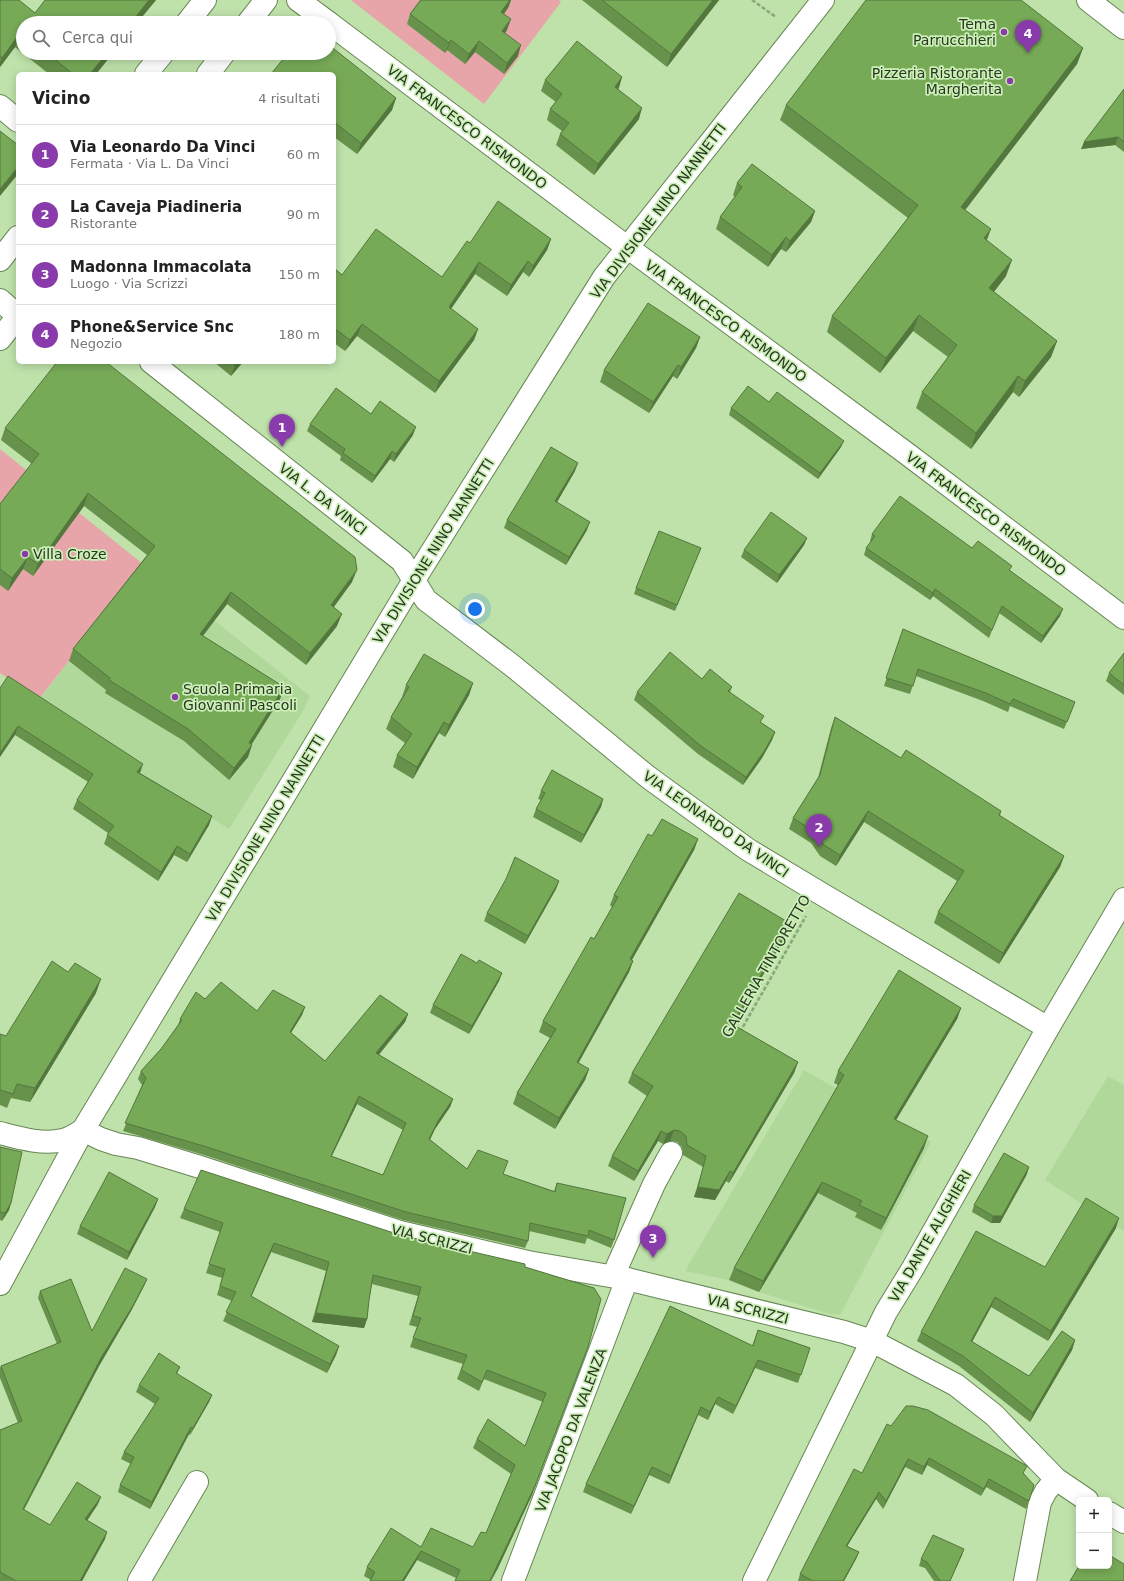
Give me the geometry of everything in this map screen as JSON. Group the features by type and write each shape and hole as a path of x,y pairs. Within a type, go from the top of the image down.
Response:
{"street":[{"path":"192,16 205,0"},
{"path":"253,16 266,0"},
{"name":"VIA FRANCESCO RISMONDO","path":"298,0 320,16"},
{"name":"VIA DIVISIONE NINO NANNETTI","path":"0,1284 83,1130 414,580 604,277 823,0"},
{"path":"1088,0 1124,28"},
{"name":"VIA FRANCESCO RISMONDO","path":"336,28 627,247 906,453 1124,618"},
{"path":"148,72 157,60"},
{"path":"210,72 219,60"},
{"path":"0,106 16,119"},
{"path":"0,260 16,240"},
{"path":"0,300 16,314"},
{"path":"0,339 16,319"},
{"name":"VIA L. DA VINCI","path":"154,364 402,561 414,580"},
{"name":"VIA LEONARDO DA VINCI","path":"414,580 426,600 514,667 648,777 748,849 1048,1028"},
{"name":"VIA DANTE ALIGHIERI","path":"754,1581 886,1312 913,1268 1048,1028 1124,899"},
{"path":"0,1133 19,1138 63,1141 83,1130"},
{"name":"VIA SCRIZZI","path":"83,1130 116,1144 138,1148 200,1167 400,1232 528,1262 620,1277 844,1332 872,1341 956,1385 977,1400 994,1415 1056,1479 1083,1497"},
{"name":"VIA JACOPO DA VALENZA","path":"513,1581 654,1184 671,1153"},
{"path":"1025,1581 1040,1502 1046,1491 1056,1479"},
{"path":"139,1581 197,1482"},
{"path":"1112,1515 1124,1522"}],"path":[{"path":"752,0 776,17"},
{"name":"GALLERIA TINTORETTO","path":"738,1036 820,893"}],"shaded area":[{"path":"351,0 559,0 561,2 484,104"},
{"path":"0,449 144,565 39,699 0,673"},
{"name":"Scuola Primaria Giovanni Pascoli","path":"144,565 310,696 303,711 229,829 35,705"},
{"path":"804,1070 931,1142 840,1315 829,1314 759,1292 729,1280 685,1271"},
{"path":"1108,1076 1124,1085 1124,1231 1045,1180"}],"building":[{"path":"0,0 19,0 35,13 45,0 149,0 136,16 16,16 16,39 2,58 0,56"},
{"path":"421,0 510,0 501,12 511,19 502,31 521,45 507,63 479,41 469,54 451,40 449,43 410,14"},
{"path":"602,0 713,0 671,54"},
{"path":"866,0 1021,0 1083,48 961,207 991,229 984,238 1012,260 989,288 1057,341 1025,381 1018,376 976,433 922,392 957,345 919,315 886,358 832,316 918,205 786,105"},
{"path":"577,41 622,77 615,87 642,108 598,164 560,134 569,123 550,109 562,94 545,80"},
{"path":"336,51 396,98 361,143 336,124 336,72 273,72 282,60 336,60"},
{"path":"56,60 101,60 92,72 71,72"},
{"path":"1124,89 1124,142 1118,137 1084,142"},
{"path":"0,131 16,143 16,169 0,189"},
{"path":"752,164 815,211 790,241 786,237 772,255 720,217 742,187 737,183"},
{"path":"498,201 551,239 533,266 528,261 511,285 479,262 449,307 478,329 439,381 362,324 350,340 336,330 336,270 342,275 376,229 442,277 467,241 470,243"},
{"path":"648,303 700,337 681,367 678,365 653,402 604,370"},
{"path":"55,364 109,364 355,557 357,570 331,605 342,614 310,653 231,592 200,634 284,687 249,743 252,745 234,768 188,729 109,680 110,678 73,649 155,546 88,493 38,564 28,557 12,578 0,569 0,504 39,454 5,428"},
{"path":"748,386 769,402 777,392 844,441 820,473 731,408"},
{"path":"336,388 371,414 380,401 416,427 396,454 392,451 375,476 343,453 345,449 310,424"},
{"path":"551,447 578,463 555,501 590,522 569,557 507,520"},
{"path":"900,496 972,548 978,541 1012,566 1009,570 1063,609 1043,636 1002,606 992,630 935,589 933,593 866,548 875,536 872,534"},
{"path":"771,512 807,538 779,575 744,550"},
{"path":"659,531 701,548 677,605 636,588"},
{"path":"903,629 1075,702 1067,722 1013,699 1010,704 986,693 918,669 913,686 886,678"},
{"path":"670,652 702,679 710,669 732,687 728,691 764,716 760,722 775,732 765,750 746,777 701,746 637,692"},
{"path":"1124,653 1124,685 1109,673"},
{"path":"424,654 473,683 449,725 444,722 417,767 397,755 412,734 391,717 409,687 406,685"},
{"path":"8,676 143,764 137,772 212,816 190,854 177,846 161,872 107,835 114,826 77,800 93,774 18,726 0,753 0,688"},
{"path":"835,717 901,758 906,750 1001,811 999,815 1064,856 1003,953 938,912 964,871 868,811 840,855 824,845 815,832 793,818 820,775"},
{"path":"552,770 603,799 584,835 536,809 545,793 541,791"},
{"path":"662,819 698,839 630,959 633,961 577,1062 589,1069 559,1118 517,1093 556,1029 543,1021 591,937 594,939 618,897 614,895 648,834 652,836"},
{"path":"515,857 559,881 528,936 487,913 506,879"},
{"path":"739,893 791,924 732,1024 798,1062 733,1173 730,1171 719,1190 698,1187 706,1156 687,1145 686,1136 680,1131 674,1130 667,1134 661,1131 638,1171 612,1156 653,1086 632,1073"},
{"path":"461,954 477,963 479,960 502,973 472,1026 433,1005"},
{"path":"52,961 68,972 75,963 101,979 35,1088 17,1084 13,1094 0,1090 0,1034 6,1036"},
{"path":"899,970 961,1008 894,1119 928,1136 886,1218 859,1205 862,1201 822,1182 763,1281 734,1268 844,1075 838,1071"},
{"path":"221,982 257,1011 273,990 305,1007 290,1032 325,1061 380,995 408,1014 376,1053 453,1099 438,1121 429,1139 467,1169 478,1150 508,1161 503,1174 555,1192 557,1183 626,1198 614,1240 589,1230 588,1236 530,1223 528,1241 406,1212 207,1147 125,1123 146,1078 141,1071 161,1049 182,1020 180,1019 196,992 205,999","holes":["359,1096 406,1123 383,1175 331,1156"]},
{"path":"0,1147 22,1152 11,1203 5,1213 0,1212"},
{"path":"1004,1153 1029,1167 1002,1216 993,1216 974,1205"},
{"path":"201,1170 400,1235 525,1264 525,1267 594,1288 601,1299 588,1347 535,1486 490,1581 455,1581 460,1570 421,1551 402,1581 370,1581 375,1572 367,1567 391,1528 421,1547 431,1528 473,1547 481,1532 486,1533 515,1465 477,1439 488,1419 525,1446 546,1393 487,1370 482,1382 461,1370 467,1355 413,1338 421,1318 413,1316 421,1287 373,1275 367,1319 316,1313 329,1262 274,1243 251,1296 339,1346 330,1364 226,1312 236,1292 220,1286 225,1269 209,1264 223,1223 184,1209"},
{"path":"109,1172 158,1199 129,1252 80,1226"},
{"path":"1086,1198 1119,1218 1051,1331 995,1297 971,1341 1029,1376 1062,1331 1075,1340 1033,1413 963,1356 921,1332 976,1231 1045,1267"},
{"path":"125,1268 147,1279 134,1304 101,1358 23,1509 50,1525 77,1482 101,1497 85,1519 107,1532 80,1581 16,1581 0,1572 0,1430 22,1421 1,1366 61,1342 40,1291 71,1279 92,1331"},
{"path":"670,1306 753,1346 758,1330 810,1348 801,1375 758,1360 736,1406 718,1397 710,1412 701,1407 671,1476 652,1467 634,1506 586,1484"},
{"path":"159,1353 180,1367 176,1373 212,1395 193,1428 191,1427 152,1502 120,1485 134,1457 124,1452 159,1398 139,1385"},
{"path":"906,1406 913,1406 928,1410 1027,1466 1023,1473 1034,1485 1029,1501 989,1479 984,1489 929,1458 924,1467 908,1459 886,1501 879,1492 846,1546 859,1552 843,1581 813,1581 800,1574 854,1469 862,1473 887,1424 891,1426"},
{"path":"933,1535 964,1549 950,1581 940,1581 927,1562 921,1559"},
{"path":"1112,1557 1124,1564 1124,1581 1070,1581 1077,1569 1112,1569"}],"place":[{"name":"Tema Parrucchieri","path":"1004,32"},
{"name":"Phone&Service Snc","path":"1028,53"},
{"name":"Pizzeria Ristorante Margherita","path":"1010,81"},
{"name":"Via Leonardo Da Vinci","path":"282,447"},
{"name":"Villa Croze","path":"25,554"},
{"name":"Scuola Primaria Giovanni Pascoli","path":"175,697"},
{"name":"La Caveja Piadineria","path":"819,847"},
{"name":"Madonna Immacolata","path":"653,1258"}]}
